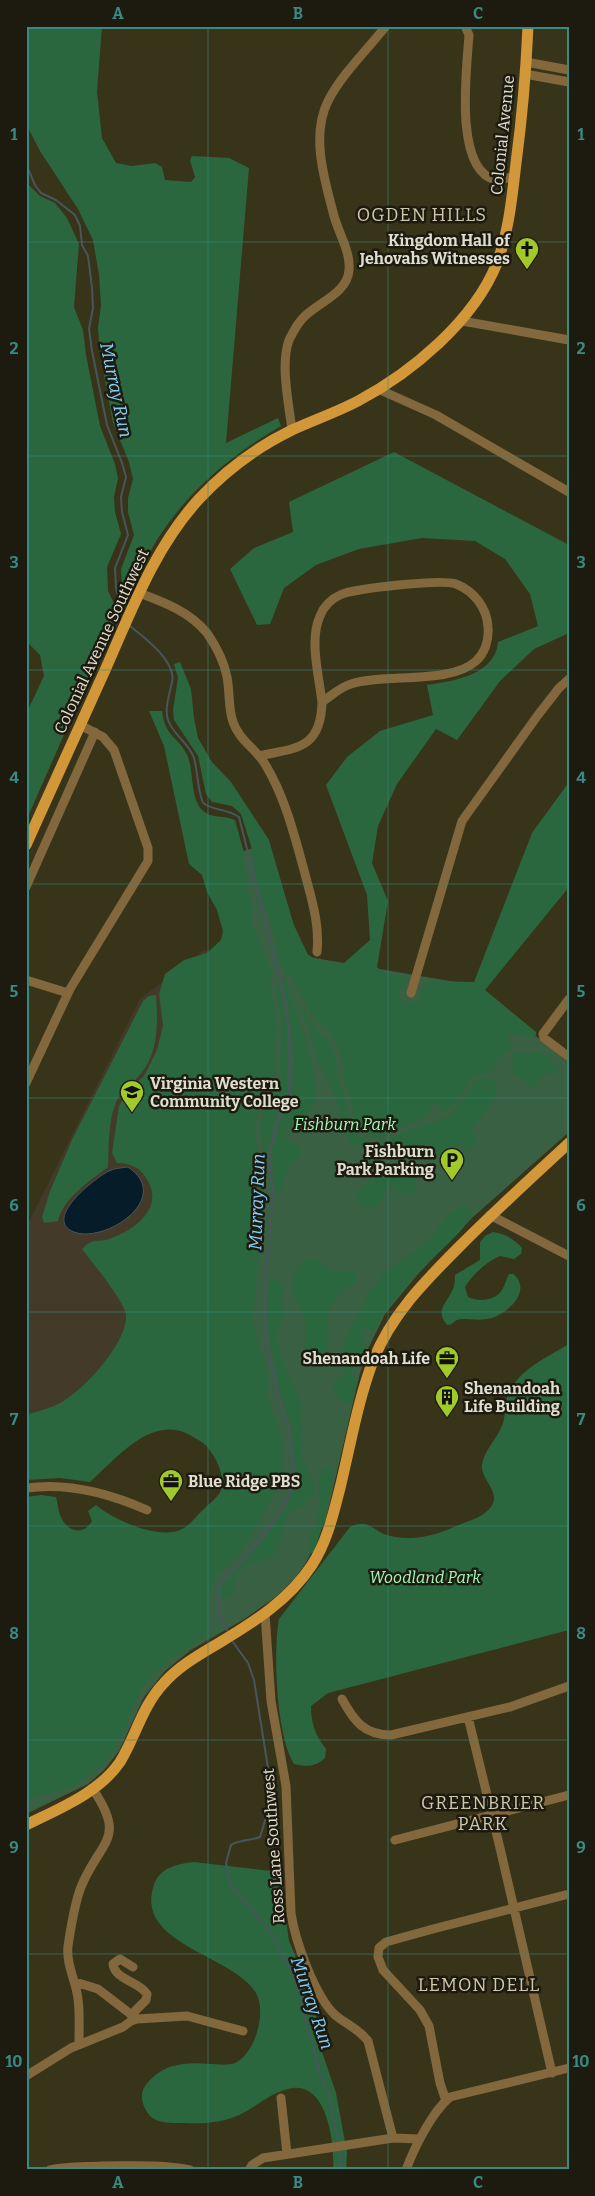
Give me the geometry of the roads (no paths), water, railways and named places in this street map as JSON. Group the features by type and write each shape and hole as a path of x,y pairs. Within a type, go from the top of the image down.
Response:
{"main road":[{"name":"Colonial Avenue","path":"232,468 256,450 292,430 344,407 378,388 427,352 462,321 478,298 496,265 507,231 515,176 528,26"},
{"name":"Colonial Avenue Southwest","path":"26,845 139,593 160,552 184,516 232,468"},
{"path":"26,1824 92,1788 106,1778 119,1762 147,1705 165,1681 186,1664 265,1613 301,1580 325,1540 365,1383 379,1345 390,1326 413,1294 490,1216 569,1143"}],"street":[{"path":"292,430 286,369 288,342 304,317 337,292 347,280 350,270 328,193 320,148 320,134 324,114 336,88 386,26"},
{"path":"465,26 469,35 465,123 467,136 478,165 489,176 497,180 515,176"},
{"path":"526,62 569,70"},
{"path":"525,74 569,82"},
{"path":"462,321 569,340"},
{"path":"378,388 436,416 569,492"},
{"path":"259,756 290,751 304,744 317,728 322,711 316,645 317,625 320,616 329,602 349,591 441,581 464,587 477,599 488,622 488,638 485,648 474,662 451,673 351,684 322,702"},
{"path":"139,593 164,602 190,617 212,641 227,677 234,723 243,739 259,756 270,773 286,808 316,910 318,927 317,952"},
{"path":"411,993 462,821 538,714 559,688 569,679"},
{"path":"26,1083 68,993 145,868 149,854 119,761 109,743 95,732 80,725"},
{"path":"26,887 95,732"},
{"path":"26,980 68,993"},
{"path":"568,1001 542,1034 544,1038 569,1057"},
{"path":"490,1216 569,1256"},
{"path":"26,1488 52,1486 84,1489 121,1498 147,1510"},
{"name":"Ross Lane Southwest","path":"265,1613 271,1701 286,1786 293,1928 302,1952 328,2006 334,2014 368,2041 393,2138"},
{"path":"342,1698 352,1717 362,1728 375,1734 384,1735 410,1732 529,1701 569,1686"},
{"path":"468,1717 552,2073"},
{"path":"80,2044 80,2017 75,1982 68,1962 68,1948 78,1894 108,1838 110,1827 103,1804 92,1788"},
{"path":"395,1840 569,1795"},
{"path":"446,2101 440,2083 429,2026 425,2018 382,1970 378,1952 386,1942 569,1894"},
{"path":"26,2076 59,2054 116,2031 134,2019 146,2000 147,1994 141,1987 119,1974 113,1964 120,1959 133,1967"},
{"path":"75,1982 98,1989 134,2019 187,2016 243,2031"},
{"path":"406,2170 420,2139 446,2101 455,2095 569,2068"},
{"path":"281,2098 287,2154"},
{"path":"249,2170 252,2165 263,2158 393,2138 420,2139"},
{"path":"50,2170 67,2167 115,2166 165,2166 190,2170"}],"water":[{"path":"128,1167 140,1179 143,1192 139,1204 130,1216 117,1225 87,1234 74,1232 66,1226 64,1218 67,1209 83,1190 109,1171"}],"waterway":[{"name":"Murray Run","path":"26,164 35,185 41,193 56,200 75,215 80,226 82,245 88,256 93,308 89,329 92,351 107,425 126,477 121,497 122,512 128,535 115,568 116,588 121,609"},
{"name":"Murray Run","path":"130,626 158,651 170,666 172,682 167,706 168,720 173,730 192,753 203,803 239,817 283,992 288,1025 291,1062 289,1093 276,1127 269,1156 273,1196 264,1301 267,1345 277,1392 288,1427 294,1467 291,1490 282,1510 244,1560 226,1575 219,1587 219,1614 227,1630"},
{"name":"Murray Run","path":"233,1642 248,1663 254,1680 268,1768 266,1785"},
{"name":"Murray Run","path":"267,1793 268,1811 260,1837 231,1845 226,1863 230,1884 271,1933 292,1972 300,1994 305,2023 314,2047 319,2072 329,2095 338,2143"},
{"name":"Murray Run","path":"340,2150 340,2170"}],"place":[{"name":"Kingdom Hall of Jehovahs Witnesses","path":"527,270"},
{"name":"Virginia Western Community College","path":"132,1113"},
{"name":"Fishburn Park Parking","path":"452,1181"},
{"name":"Shenandoah Life","path":"447,1379"},
{"name":"Shenandoah Life Building","path":"447,1418"},
{"name":"Blue Ridge PBS","path":"171,1502"}],"district":[{"name":"OGDEN HILLS","path":"422,215"},
{"name":"GREENBRIER PARK","path":"483,1814"},
{"name":"LEMON DELL","path":"479,1985"}],"park label":[{"name":"Fishburn Park","path":"345,1124"},
{"name":"Woodland Park","path":"425,1577"}]}
